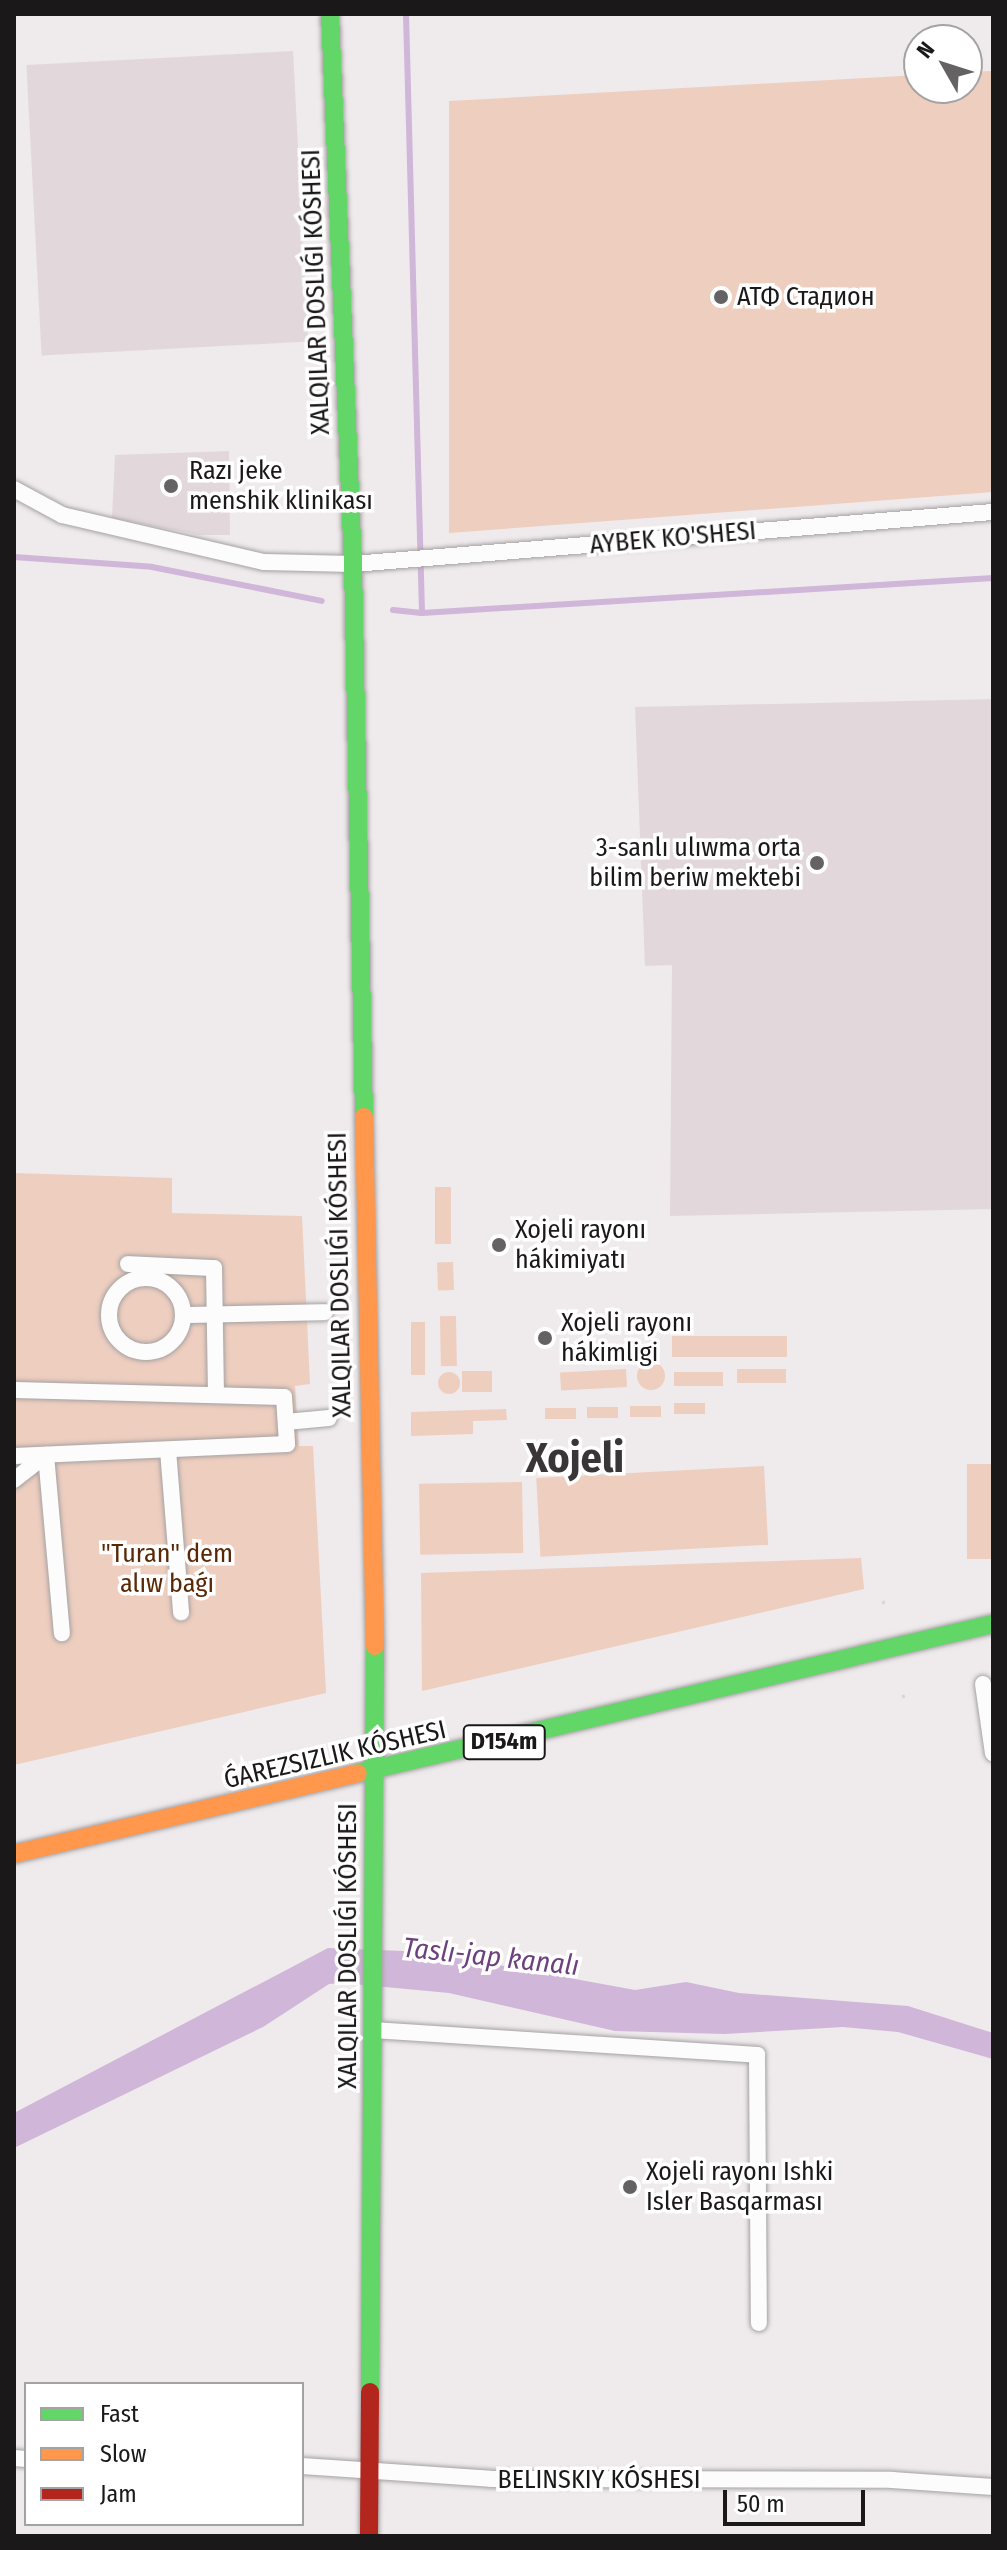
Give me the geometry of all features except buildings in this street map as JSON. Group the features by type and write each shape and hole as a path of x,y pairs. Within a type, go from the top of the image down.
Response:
{"street":[{"path":"330,14 353,564 375,1774 369,2536"},
{"name":"AYBEK KO'SHESI","path":"14,489 62,515 264,562 353,564 993,512"},
{"path":"128,1264 146,1271 169,1285 184,1315 176,1337 156,1350 132,1349 122,1342 109,1320 110,1308 123,1286 146,1271 214,1268 216,1395"},
{"path":"184,1315 325,1312"},
{"path":"14,1390 284,1397 287,1444 14,1456"},
{"path":"286,1422 329,1418"},
{"path":"168,1450 181,1612"},
{"path":"14,1480 46,1455"},
{"path":"46,1455 62,1633"},
{"name":"ǴAREZSIZLIK KÓSHESI","path":"14,1854 375,1774 993,1624"},
{"path":"983,1684 993,1753"},
{"path":"373,2030 757,2055 759,2323"},
{"name":"BELINSKIY KÓSHESI","path":"304,2466 491,2479 892,2480 993,2487"}],"path":[{"path":"883,1600 885,1608"},
{"path":"903,1694 905,1703"}],"shaded area":[{"path":"293,51 308,342 42,356 26,65"},
{"name":"Razı jeke menshik klinikası","path":"229,451 230,535 199,535 112,518 115,455"},
{"name":"3-sanlı ulıwma orta bilim beriw mektebi","path":"993,699 993,1209 670,1216 672,965 645,966 635,707"},
{"path":"328,1948 428,1952 635,1990 686,1982 739,1993 908,2006 993,2033 993,2059 898,2032 843,2027 725,2034 615,2031 449,1993 329,1984 263,2027 14,2148 14,2113"}],"green space":[{"name":"АТФ Стадион","path":"983,71 993,71 993,492 449,533 449,101 903,76 903,104 983,104"},
{"name":"\"Turan\" dem alıw baǵı","path":"14,1173 172,1178 172,1213 302,1216 310,1384 295,1386 299,1446 313,1446 326,1693 14,1765"},
{"path":"435,1187 451,1187 451,1244 435,1244"},
{"path":"453,1262 454,1290 438,1291 437,1263"},
{"path":"440,1316 456,1316 457,1366 441,1366"},
{"path":"411,1322 425,1322 425,1375 411,1375"},
{"path":"672,1336 787,1336 787,1357 672,1357"},
{"path":"651,1362 661,1366 665,1376 661,1386 651,1390 641,1386 637,1376 641,1366"},
{"path":"626,1369 627,1387 561,1390 560,1372"},
{"path":"737,1369 786,1369 786,1383 737,1383"},
{"path":"462,1371 492,1371 492,1392 462,1392"},
{"path":"449,1372 457,1375 460,1383 457,1391 449,1394 441,1391 438,1383 441,1375"},
{"path":"674,1372 723,1372 723,1386 674,1386"},
{"path":"674,1403 705,1403 705,1414 674,1414"},
{"path":"630,1406 661,1406 661,1417 630,1417"},
{"path":"587,1407 618,1407 618,1418 587,1418"},
{"path":"545,1408 576,1408 576,1419 545,1419"},
{"path":"506,1409 507,1420 473,1421 473,1434 411,1436 411,1412"},
{"path":"967,1464 993,1464 993,1559 967,1559"},
{"path":"764,1466 768,1545 540,1557 536,1478"},
{"path":"522,1482 523,1553 420,1555 419,1484"},
{"path":"861,1558 864,1589 422,1691 421,1573"}],"waterway":[{"path":"406,14 422,613"},
{"path":"14,557 152,567 322,601"},
{"path":"393,610 422,613 993,578"}],"traffic: fast":[{"path":"330,14 353,564 364,1117"},
{"path":"358,1773 993,1624"},
{"path":"370,2392 375,1646"}],"traffic: slow":[{"path":"364,1117 375,1646"},
{"path":"14,1854 358,1773"}],"traffic: jam":[{"path":"369,2536 370,2392"}],"place":[{"name":"АТФ Стадион","path":"721,297"},
{"name":"Razı jeke menshik klinikası","path":"171,486"},
{"name":"3-sanlı ulıwma orta bilim beriw mektebi","path":"817,863"},
{"name":"Xojeli rayonı hákimiyatı","path":"499,1245"},
{"name":"Xojeli rayonı hákimligi","path":"545,1338"},
{"name":"Xojeli rayonı Ishki Isler Basqarması","path":"630,2187"}],"district":[{"name":"Xojeli","path":"575,1458"}],"water label":[{"name":"Taslı-jap kanalı","path":"491,1957"}]}
